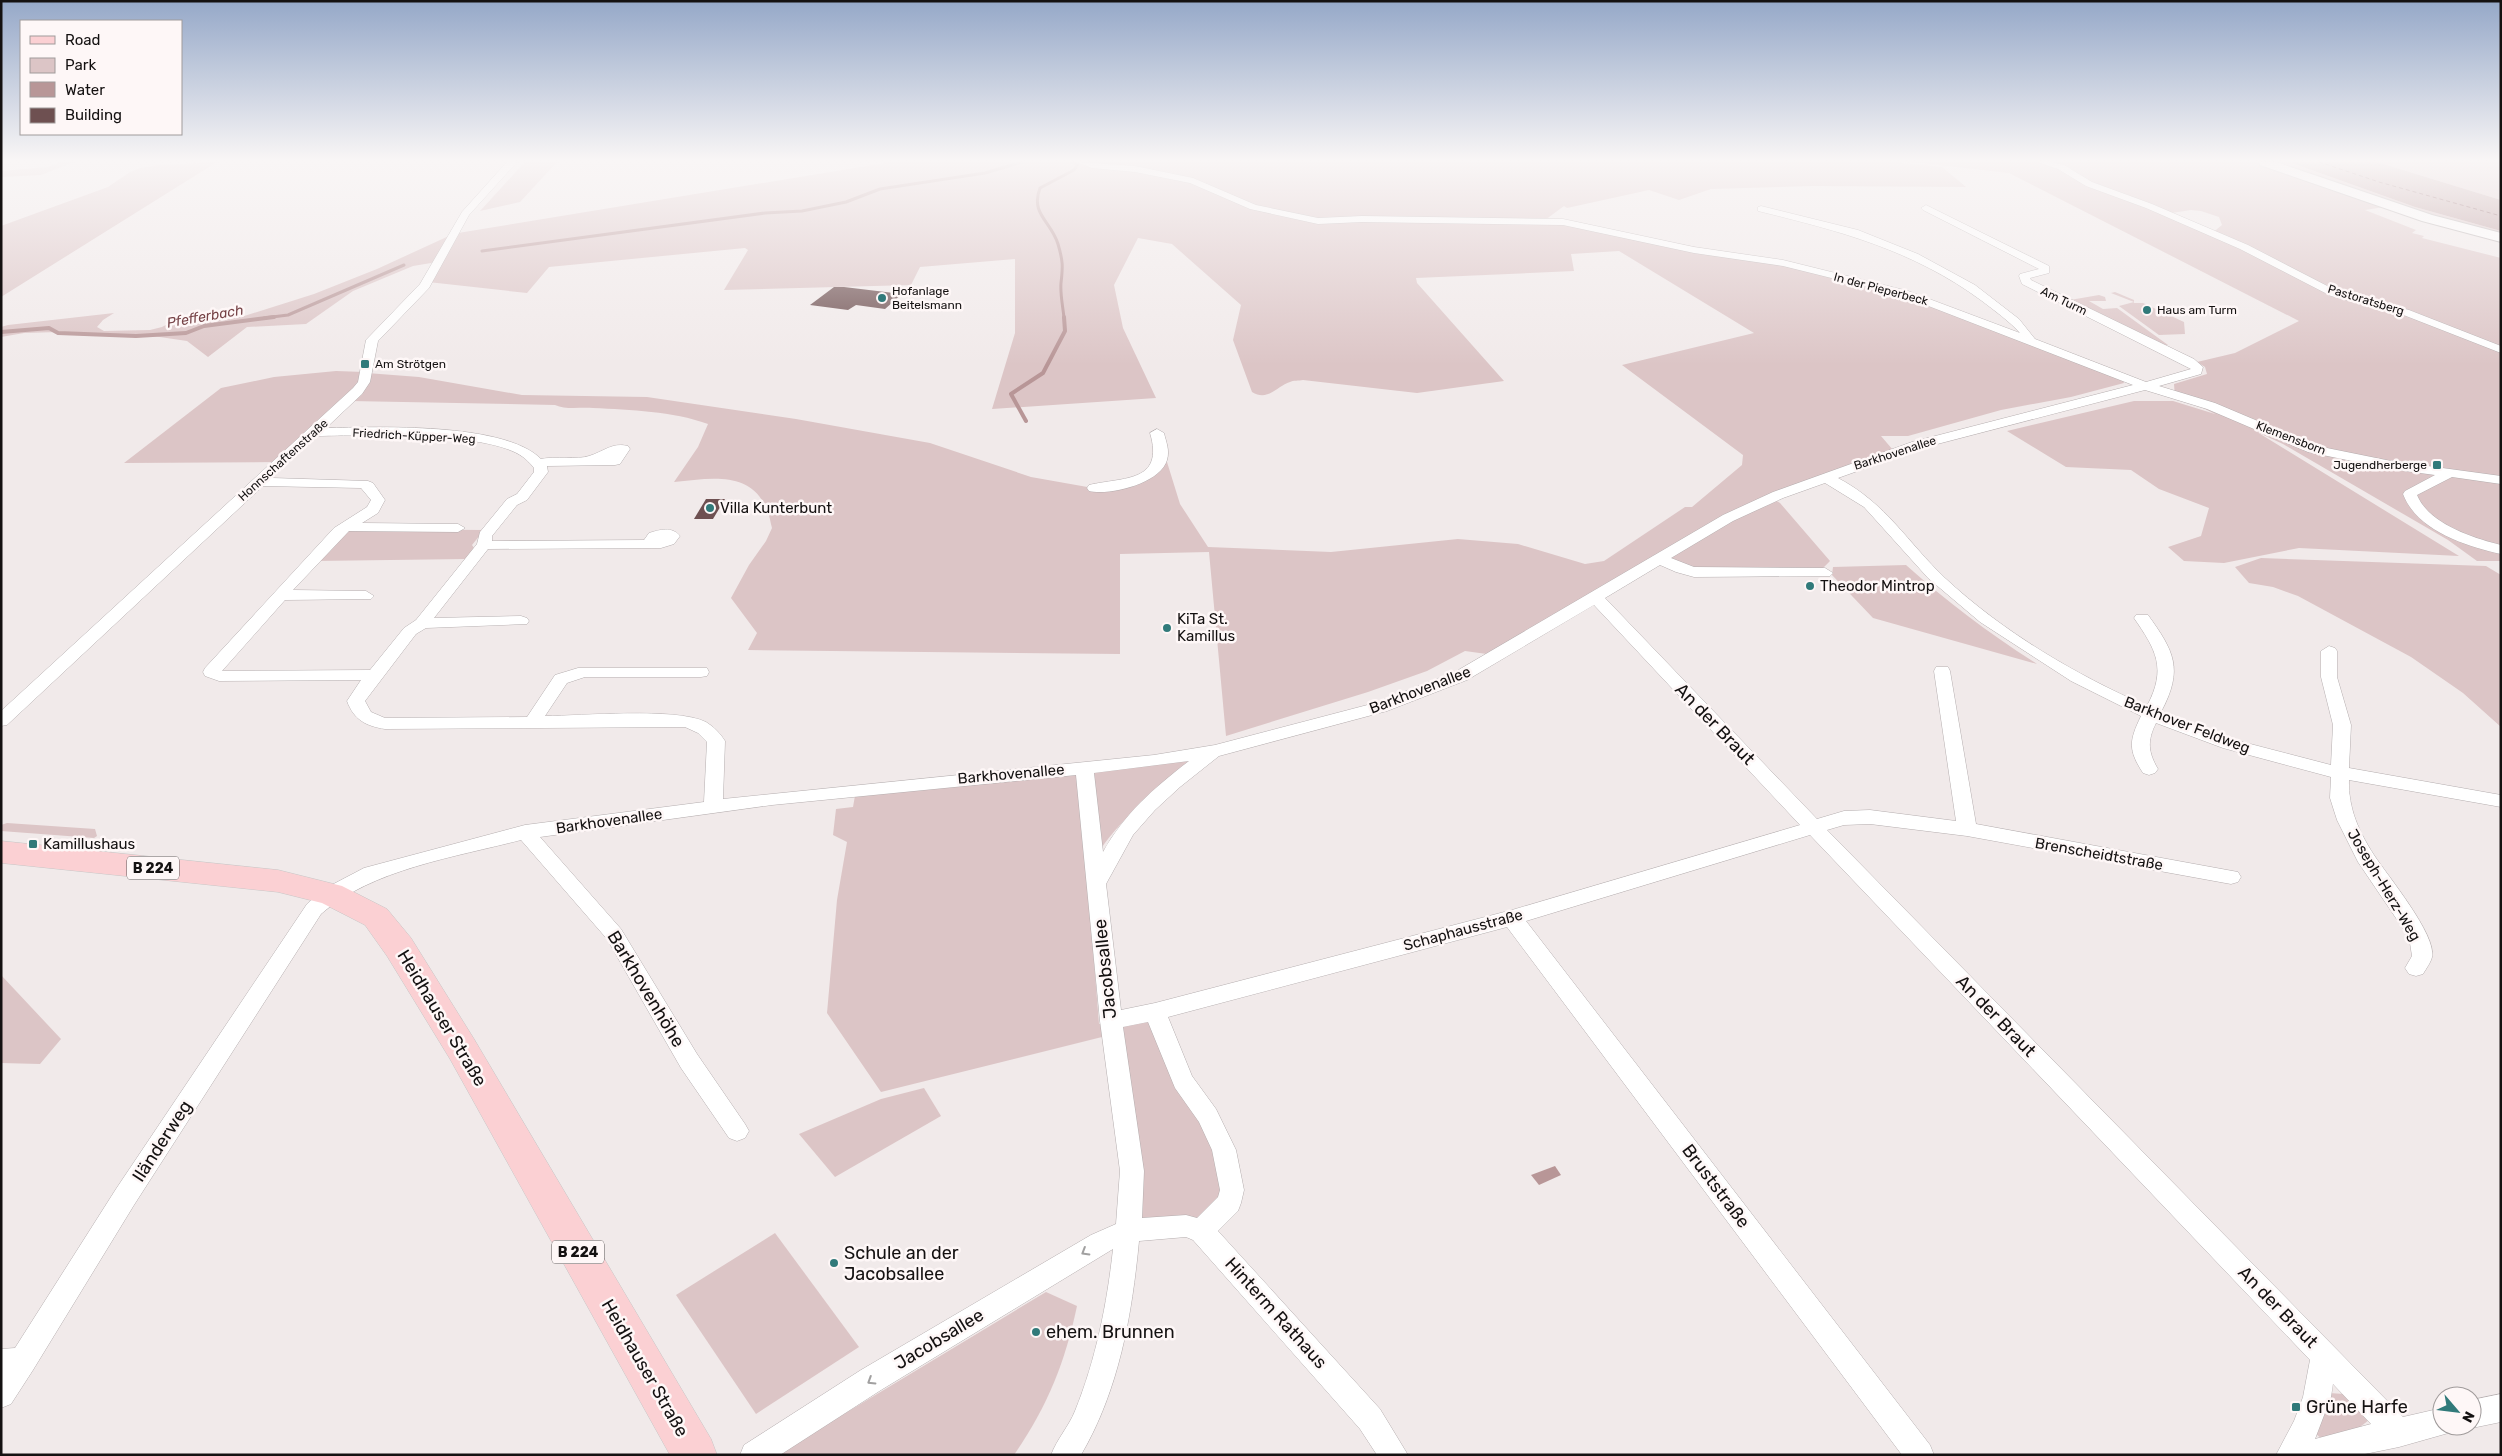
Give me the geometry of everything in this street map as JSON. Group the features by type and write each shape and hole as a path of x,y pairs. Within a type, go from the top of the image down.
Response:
{"main road":[{"path":"2471,230 2501,238"},
{"name":"Heidhauser Straße","path":"1,852 278,881 331,894 376,917 399,947 462,1049 695,1455"}],"street":[{"name":"Honnschaftenstraße","path":"1,721 257,482 358,391 364,382 372,340 425,286 456,230"},
{"name":"In der Pieperbeck","path":"1600,230 1694,250 1783,263 1904,293 2146,386"},
{"path":"1844,230 1909,253 1980,294 2024,330 2033,342"},
{"name":"Am Turm","path":"1970,230 2045,268 2044,271 2024,276 2026,282 2190,362 2198,369 2194,373 2146,386"},
{"name":"Pastoratsberg","path":"2204,230 2244,247 2335,294 2405,312 2501,350"},
{"name":"Klemensborn","path":"2146,386 2212,406 2314,449 2448,474 2501,480"},
{"name":"Barkhovenallee","path":"331,894 371,873 525,832 859,788 1154,761 1215,751 1398,702 1461,676 1728,518 1825,477 1917,445 2146,386"},
{"name":"Friedrich-Küpper-Weg","path":"313,432 416,433 475,438 518,447 540,463"},
{"path":"1094,488 1130,484 1153,471 1160,464 1163,454 1163,444 1158,433"},
{"path":"594,459 556,460 540,463 541,472 522,497 512,502 486,535 484,545 422,623 410,631 359,694 356,701 359,711 370,720 392,724 677,720 702,726 716,742 713,806"},
{"path":"2448,474 2416,488 2410,494 2411,501 2417,510 2473,542 2501,550"},
{"name":"Barkhover Feldweg","path":"1825,477 1858,496 1874,509 1933,575 1990,622 2044,658 2090,685 2151,715 2230,744 2340,772 2501,801"},
{"path":"257,482 354,483 366,485 378,500 377,504 365,516 339,531 211,672 219,676 375,675"},
{"path":"345,527 458,528"},
{"path":"484,545 657,544"},
{"path":"1660,559 1681,569 1694,572 1825,573"},
{"path":"281,595 366,596"},
{"name":"An der Braut","path":"1595,597 1812,826 2399,1433"},
{"path":"2142,618 2158,640 2166,659 2167,672 2163,691 2140,744 2140,754 2149,769"},
{"path":"422,623 521,621"},
{"name":"Joseph-Herz-Weg","path":"2329,651 2329,677 2342,725 2339,798 2346,820 2364,857 2412,927 2420,943 2422,956 2416,968"},
{"path":"1942,671 1967,830"},
{"path":"532,722 561,679 567,675 584,672 701,672"},
{"path":"1096,886 1117,844 1132,822 1190,769 1215,751"},
{"name":"Jacobsallee","path":"1065,1455 1085,1420 1105,1366 1122,1286 1129,1230 1132,1171 1111,1021 1084,767"},
{"name":"Brenscheidtstraße","path":"1812,826 1844,818 1870,817 1967,830 2231,877"},
{"name":"Schaphausstraße","path":"1111,1021 1155,1012 1512,918 1812,826"},
{"name":"Barkhovenhöhe","path":"525,832 614,934 689,1061 737,1131"},
{"name":"Iländerweg","path":"1,1394 12,1361 125,1197 314,909 331,894"},
{"name":"Bruststraße","path":"1512,918 1920,1455"},
{"path":"1129,1230 1186,1226 1201,1231 1229,1203 1232,1190 1224,1150 1208,1116 1183,1081 1155,1012"},
{"name":"Jacobsallee","path":"754,1455 894,1366 1100,1244 1129,1230"},
{"name":"Hinterm Rathaus","path":"1201,1231 1370,1419 1394,1455"},
{"path":"2290,1455 2305,1429 2317,1398 2324,1355"},
{"path":"2482,1412 2501,1408"},
{"path":"2308,1455 2340,1445 2432,1425"}],"green space":[{"path":"1,230 108,230 1,297"},
{"path":"477,230 1601,230 1770,262 1902,296 1985,325 2122,378 2124,383 2071,397 2001,410 1908,436 1881,436 1893,450 1772,498 1780,503 1830,561 1819,572 1707,571 1663,559 1494,655 1465,651 1427,671 1368,692 1226,736 1209,552 1120,554 1120,654 748,650 757,633 731,598 772,528 765,505 748,486 725,479 674,482 698,447 708,424 680,416 651,412 568,408 555,405 350,401 367,373 419,377 522,395 647,397 796,419 930,443 1031,477 1093,488 1153,473 1167,462 1180,504 1208,547 1331,552 1458,539 1518,544 1585,564 1604,561 1685,507 1692,507 1742,465 1743,455 1622,365 1754,333 1619,251 1571,254 1574,271 1416,278 1417,283 1504,381 1417,393 1303,380 1291,381 1268,394 1258,395 1252,392 1233,340 1241,305 1172,244 1138,238 1114,285 1123,328 1156,398 992,409 1015,333 1015,259 920,267 911,285 724,290 748,250 745,248 549,267 527,293 428,282 452,234"},
{"path":"2121,230 2202,230 2211,234 2216,230 2416,230 2412,233 2424,236 2422,238 2501,258 2501,561 2477,561 2448,540 2283,444 2257,432 2459,556 2299,548 2224,563 2184,561 2168,547 2201,536 2209,508 2159,489 2131,470 2066,467 2007,431 2134,401 2173,401 2215,414 2189,401 2175,398 2174,384 2207,374 2205,367 2197,362 2235,353 2299,321"},
{"path":"2484,230 2501,231 2501,235"},
{"path":"451,235 437,262 413,266 353,291 306,324 247,327 208,357 187,341 146,335 59,332 24,333 1,337 1,327 8,325 114,313 103,320 97,327 104,331 150,330 162,327 185,315 241,317 314,294 377,269"},
{"path":"2115,292 2134,300 2134,302 2111,293"},
{"path":"2099,295 2105,297 2106,301 2089,301 2103,309 2117,308 2168,345 2162,345 2070,300"},
{"path":"2134,302 2143,303 2184,322 2185,334 2159,335 2119,306"},
{"path":"336,371 364,372 362,382 279,462 124,463 221,388 274,377"},
{"path":"344,529 484,530 472,545 474,548 467,559 314,561"},
{"path":"2261,558 2486,566 2501,575 2501,727 2463,693 2411,657 2298,596 2273,587 2249,583 2235,567"},
{"path":"1906,565 1969,617 2037,664 1873,618 1832,575 1833,567"},
{"path":"1192,758 1138,807 1111,835 1092,865 1088,886 1099,1024 1153,1014 1206,1117 1226,1200 1199,1221 1130,1223 1102,1037 881,1092 827,1013 837,900 847,842 833,835 836,809 853,807 856,790"},
{"path":"7,823 95,829 97,836 94,838 1,831 1,825"},
{"path":"1,975 61,1039 40,1064 1,1063"},
{"path":"924,1088 941,1116 835,1177 799,1134 881,1099"},
{"path":"775,1233 859,1347 756,1414 676,1295"},
{"path":"1046,1292 1077,1306 1067,1347 1053,1384 1036,1419 1014,1455 776,1455"},
{"path":"2329,1393 2344,1394 2369,1420 2356,1430 2323,1440 2315,1433"}],"water":[{"path":"1555,1166 1561,1175 1539,1185 1531,1175"}],"building":[{"path":"834,287 902,294 885,309 856,305 848,310 810,305"},
{"name":"Villa Kunterbunt","path":"706,499 725,499 713,519 694,519"}],"waterway":[{"name":"Pfefferbach","path":"482,251 639,230"},
{"path":"1051,230 1061,255 1061,292 1064,318"},
{"name":"Pfefferbach","path":"264,318 288,315 404,265"},
{"name":"Pfefferbach","path":"1,332 49,328 58,333 136,336 186,333 204,326 274,317"},
{"path":"1026,421 1011,394 1043,373 1065,331 1064,317"}],"place":[{"name":"Hofanlage Beitelsmann","path":"882,298"},
{"name":"Haus am Turm","path":"2147,310"},
{"name":"Am Strötgen","path":"365,364"},
{"name":"Jugendherberge","path":"2437,465"},
{"name":"Villa Kunterbunt","path":"710,508"},
{"name":"Theodor Mintrop","path":"1810,586"},
{"name":"KiTa St. Kamillus","path":"1167,628"},
{"name":"Kamillushaus","path":"33,844"},
{"name":"Schule an der Jacobsallee","path":"834,1263"},
{"name":"ehem. Brunnen","path":"1036,1332"},
{"name":"Grüne Harfe","path":"2296,1407"}]}
